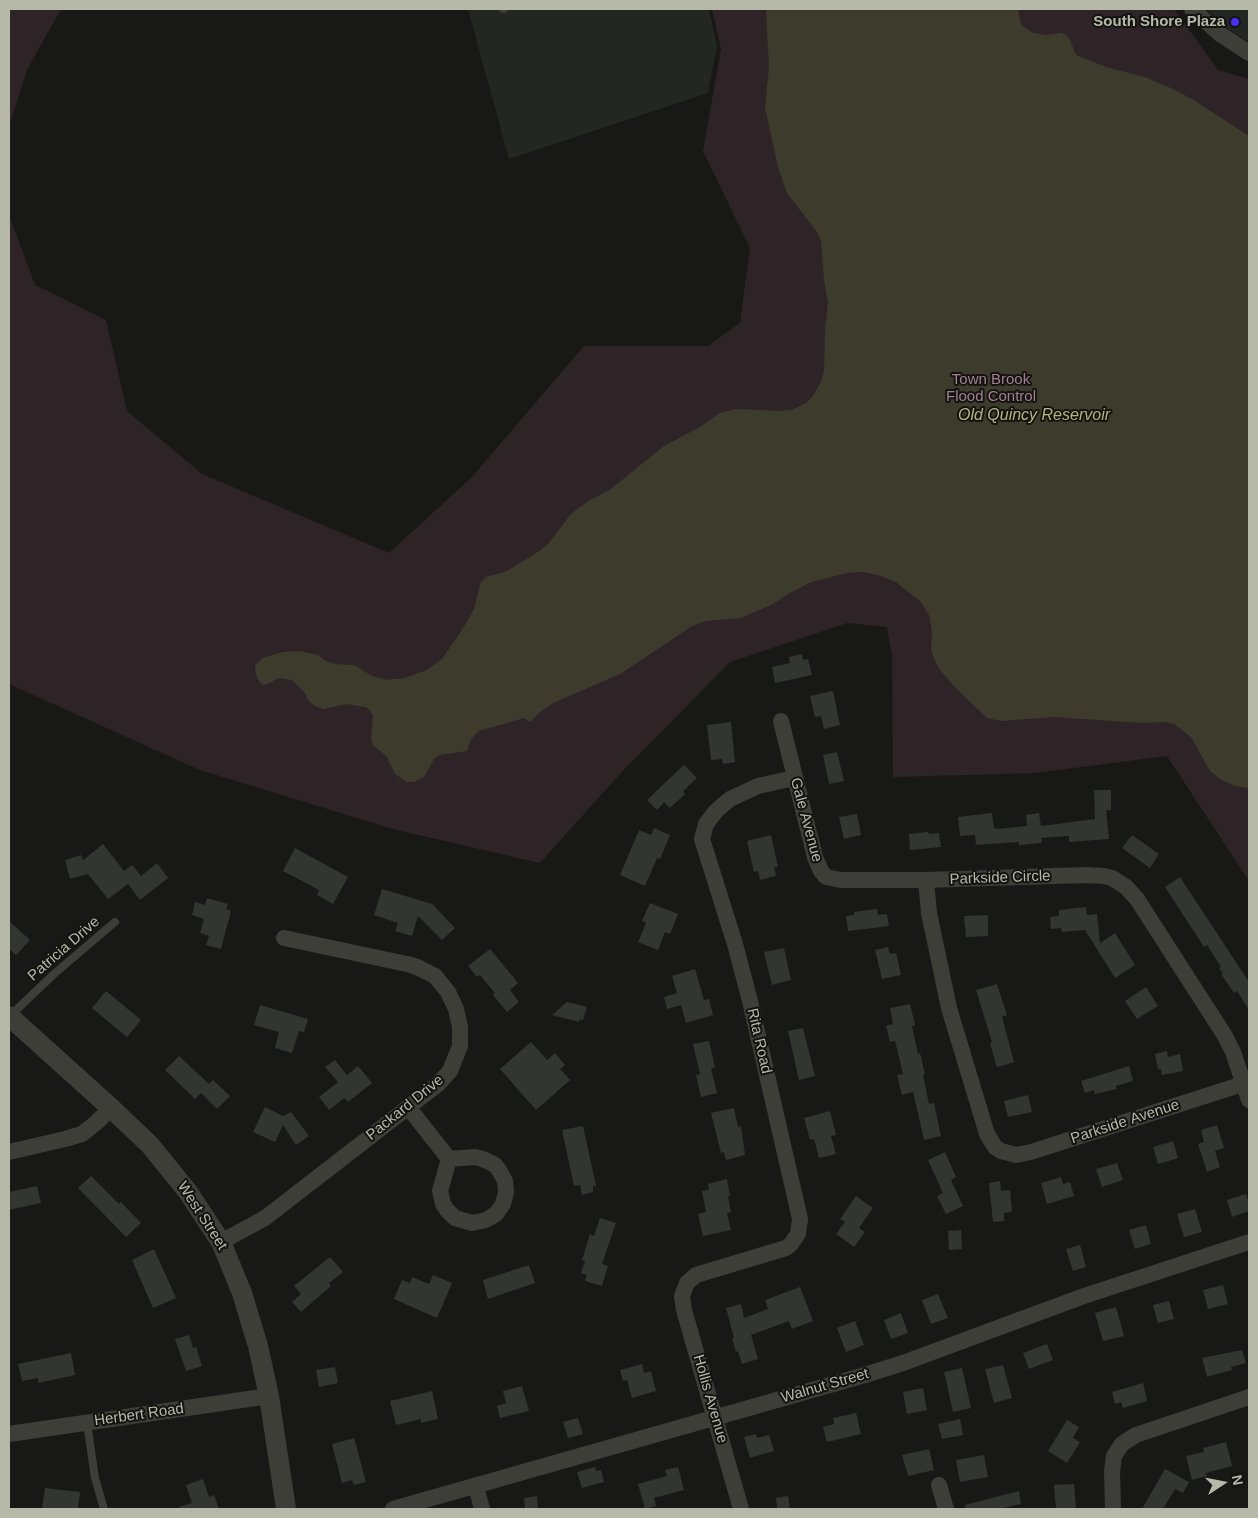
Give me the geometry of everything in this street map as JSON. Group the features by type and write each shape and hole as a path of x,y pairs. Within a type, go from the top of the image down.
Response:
{"street":[{"path":"1192,9 1220,34 1249,53"},
{"name":"Gale Avenue","path":"782,722 794,778 815,857 821,871 826,876 841,880 926,880"},
{"name":"Rita Road","path":"684,1289 690,1278 701,1272 786,1248 795,1239 800,1227 799,1212 750,1001 735,944 702,839 706,824 716,810 730,799 752,788 794,778"},
{"name":"Parkside Circle","path":"926,880 1096,875 1112,878 1120,883 1137,899 1225,1036 1247,1083 1249,1100"},
{"name":"Parkside Avenue","path":"926,880 928,913 949,1008 987,1134 995,1147 1001,1151 1016,1155 1031,1152 1247,1083"},
{"name":"Packard Drive","path":"221,1242 265,1218 444,1078 450,1071 457,1055 461,1036 456,1009 448,992 435,976 417,967 284,938"},
{"name":"West Street","path":"9,1016 111,1108 150,1146 199,1206 221,1242 248,1312 258,1346 286,1509"},
{"path":"408,1107 449,1159"},
{"path":"9,1152 82,1134 111,1108"},
{"path":"449,1159 483,1159 495,1166 505,1181 506,1192 503,1204 496,1214 486,1220 472,1223 456,1218 447,1210 443,1204 440,1191 449,1159"},
{"name":"Walnut Street","path":"394,1509 894,1366 1084,1296 1249,1242"},
{"name":"Hollis Avenue","path":"684,1289 682,1296 684,1310 741,1509"},
{"name":"Herbert Road","path":"9,1434 268,1396"},
{"path":"1113,1509 1114,1456 1122,1444 1136,1435 1249,1397"},
{"path":"939,1485 946,1509"},
{"path":"476,1486 482,1509"}],"lane":[{"name":"Patricia Drive","path":"9,1016 54,974 115,922"},
{"path":"87,1423 94,1478 104,1509"}],"shaded area":[{"path":"468,9 709,9 717,46 708,93 509,159"},
{"name":"South Shore Plaza","path":"1206,9 1249,9 1249,42 1224,26"}],"green space":[{"path":"9,9 61,9 27,70 9,126"},
{"name":"Town Brook Flood Control","path":"712,9 1174,9 1218,70 1249,79 1249,881 1167,756 1035,773 893,777 892,656 887,627 847,623 730,662 619,775 540,863 393,829 200,770 9,684 9,215 35,285 106,320 127,411 202,474 389,553 472,477 584,346 708,346 740,323 750,248 703,151 721,49"}],"water":[{"name":"Old Quincy Reservoir","path":"766,9 1018,9 1021,25 1033,33 1046,35 1061,33 1066,35 1078,56 1109,68 1145,77 1173,89 1249,136 1249,788 1235,786 1220,779 1210,771 1191,737 1174,724 1053,717 1001,721 987,718 940,670 931,649 930,617 921,602 896,582 864,572 847,573 811,582 773,604 741,618 706,621 692,626 620,674 553,703 530,722 524,718 479,731 471,739 467,751 439,755 434,759 424,777 414,782 407,782 395,774 387,757 373,745 371,738 373,716 370,710 365,707 346,704 324,709 315,706 308,700 305,693 292,680 278,678 263,685 259,681 255,666 262,658 283,652 300,651 317,655 335,664 354,665 372,676 386,680 405,678 427,670 442,659 462,630 474,609 481,582 486,577 507,571 541,550 548,544 571,514 587,502 611,489 664,446 700,427 720,413 736,409 791,410 806,403 813,396 821,382 824,371 828,302 821,241 817,232 787,193 778,167 765,107 769,68"}],"building":[{"path":"802,654 803,660 808,659 812,675 775,683 772,667 790,663 789,657"},
{"path":"833,691 840,725 824,729 821,716 815,717 810,696"},
{"path":"731,722 735,762 723,764 722,759 711,760 707,725"},
{"path":"837,752 844,781 829,784 823,755"},
{"path":"684,765 697,778 683,791 685,794 670,808 664,802 657,810 647,800"},
{"path":"1094,790 1111,790 1111,810 1106,810 1109,839 1069,842 1069,836 1041,838 1042,843 1019,845 1019,842 976,845 975,835 960,836 958,817 992,813 994,828 997,829 1027,826 1026,815 1039,813 1041,826 1095,819"},
{"path":"857,814 861,835 844,839 839,817"},
{"path":"654,828 670,835 660,859 657,858 645,886 620,875 639,830 651,835"},
{"path":"928,832 929,834 939,833 941,847 910,850 909,834"},
{"path":"771,835 778,867 774,867 776,876 760,880 758,871 754,872 747,841"},
{"path":"1132,835 1159,854 1150,868 1122,848"},
{"path":"103,844 124,871 132,865 141,876 157,863 168,878 140,900 128,884 108,899 88,874 70,879 65,860 81,855 83,860"},
{"path":"295,848 348,877 333,904 317,895 319,890 283,871"},
{"path":"1180,877 1249,982 1249,1010 1237,991 1234,993 1221,974 1223,973 1219,968 1221,967 1207,945 1204,947 1165,887"},
{"path":"382,889 432,904 455,928 442,940 418,916 412,936 395,931 398,923 374,915"},
{"path":"207,898 228,904 226,909 231,911 221,949 206,945 209,936 200,933 204,919 192,915 195,902 205,905"},
{"path":"650,903 678,914 670,934 665,932 658,950 638,942 646,923 642,921"},
{"path":"1086,907 1087,915 1097,914 1100,943 1115,933 1135,965 1115,978 1085,930 1062,932 1061,928 1051,929 1050,917 1059,916 1059,910"},
{"path":"877,909 878,915 887,914 889,926 848,931 846,916 854,915 854,912"},
{"path":"988,915 988,936 966,937 964,916"},
{"path":"9,921 30,940 16,955 9,949"},
{"path":"888,947 890,954 896,953 901,975 882,979 875,950"},
{"path":"784,948 791,980 772,985 764,952"},
{"path":"490,949 518,983 510,990 519,1002 507,1012 493,995 495,993 480,975 477,977 468,966"},
{"path":"695,969 704,1000 709,999 713,1015 686,1023 681,1005 667,1009 664,997 677,993 672,976"},
{"path":"997,984 1007,1015 1002,1017 1014,1062 998,1067 976,990"},
{"path":"1146,987 1158,1006 1137,1019 1125,1001"},
{"path":"106,991 141,1020 127,1037 92,1008"},
{"path":"567,1002 587,1007 583,1020 580,1019 579,1022 552,1015"},
{"path":"910,1004 915,1025 912,1026 918,1054 920,1053 925,1074 923,1075 929,1104 934,1103 941,1136 924,1140 913,1092 902,1095 897,1075 903,1074 895,1041 890,1042 886,1026 893,1024 890,1008"},
{"path":"260,1005 308,1019 304,1032 299,1031 292,1053 275,1048 279,1032 254,1025"},
{"path":"803,1028 815,1076 799,1080 788,1031"},
{"path":"709,1041 715,1068 711,1068 717,1093 701,1097 696,1075 700,1074 693,1044"},
{"path":"531,1042 547,1060 555,1053 565,1065 560,1069 570,1080 536,1110 500,1069"},
{"path":"1167,1051 1168,1057 1180,1054 1183,1071 1162,1075 1161,1069 1158,1069 1155,1054"},
{"path":"179,1056 209,1084 213,1080 230,1096 217,1109 201,1093 195,1099 165,1070"},
{"path":"335,1060 347,1075 358,1066 372,1083 348,1102 344,1098 329,1110 319,1097 338,1082 325,1067"},
{"path":"1129,1066 1133,1081 1116,1086 1116,1089 1095,1094 1094,1090 1085,1093 1081,1081"},
{"path":"1028,1095 1032,1112 1008,1117 1004,1101"},
{"path":"265,1107 283,1116 291,1112 309,1136 296,1145 283,1125 275,1142 253,1132"},
{"path":"734,1108 738,1127 741,1126 745,1155 726,1160 724,1152 721,1153 711,1113"},
{"path":"830,1111 836,1135 831,1136 836,1154 819,1158 814,1139 810,1140 804,1118"},
{"path":"1217,1125 1224,1148 1215,1151 1220,1167 1207,1172 1198,1144 1204,1142 1201,1130"},
{"path":"583,1126 596,1186 593,1186 593,1192 582,1195 580,1185 574,1186 562,1130"},
{"path":"1173,1141 1178,1158 1158,1164 1153,1147"},
{"path":"945,1152 956,1177 951,1180 963,1206 946,1214 937,1196 943,1193 928,1160"},
{"path":"1117,1163 1123,1180 1102,1187 1096,1169"},
{"path":"91,1176 119,1204 121,1202 141,1223 126,1237 78,1188"},
{"path":"1061,1177 1063,1184 1070,1182 1074,1196 1047,1204 1041,1183"},
{"path":"727,1179 731,1212 727,1213 731,1230 703,1236 698,1214 706,1212 702,1191 709,1190 708,1184"},
{"path":"1000,1181 1001,1191 1010,1190 1012,1212 1004,1213 1004,1221 993,1222 989,1183"},
{"path":"37,1186 41,1203 9,1210 9,1192"},
{"path":"1246,1194 1249,1211 1232,1217 1227,1200"},
{"path":"856,1196 873,1208 859,1228 865,1232 854,1247 836,1234 845,1222 840,1219"},
{"path":"1195,1209 1202,1232 1184,1237 1177,1214"},
{"path":"600,1218 616,1223 602,1264 608,1266 602,1286 585,1281 587,1275 581,1273 585,1261 582,1260 590,1234 594,1236"},
{"path":"1146,1225 1151,1244 1135,1249 1129,1230"},
{"path":"961,1230 962,1249 949,1250 948,1231"},
{"path":"1080,1245 1086,1267 1073,1271 1066,1249"},
{"path":"154,1249 176,1298 153,1308 132,1260"},
{"path":"330,1257 343,1272 329,1283 331,1286 301,1312 292,1302 301,1294 294,1286"},
{"path":"529,1265 535,1283 488,1299 483,1280"},
{"path":"433,1275 452,1283 437,1318 394,1299 402,1280 410,1283 412,1277 429,1284"},
{"path":"1223,1285 1228,1304 1208,1309 1203,1290"},
{"path":"800,1287 813,1321 792,1329 789,1321 751,1335 758,1359 742,1364 732,1338 734,1338 726,1308 741,1304 744,1318 768,1309 765,1300"},
{"path":"938,1294 948,1318 931,1324 922,1300"},
{"path":"1169,1301 1174,1319 1158,1323 1153,1305"},
{"path":"1116,1307 1124,1336 1103,1341 1095,1313"},
{"path":"901,1313 908,1333 891,1339 884,1320"},
{"path":"855,1321 864,1345 846,1352 837,1328"},
{"path":"189,1335 193,1348 196,1347 202,1366 186,1371 175,1339"},
{"path":"1047,1344 1053,1360 1029,1369 1023,1353"},
{"path":"1242,1350 1246,1363 1231,1367 1232,1370 1207,1377 1202,1358"},
{"path":"71,1353 75,1375 38,1383 38,1378 22,1381 18,1364"},
{"path":"642,1364 644,1373 651,1371 656,1391 632,1398 627,1380 623,1381 620,1370"},
{"path":"1003,1365 1012,1398 994,1403 985,1369"},
{"path":"335,1367 338,1383 319,1387 316,1370"},
{"path":"962,1368 971,1408 953,1412 944,1372"},
{"path":"1143,1383 1147,1401 1123,1408 1121,1402 1115,1404 1112,1392"},
{"path":"522,1386 529,1411 500,1418 497,1406 506,1403 503,1391"},
{"path":"923,1388 927,1410 907,1414 903,1392"},
{"path":"432,1391 438,1419 421,1423 421,1419 396,1425 390,1401"},
{"path":"856,1413 861,1434 827,1442 823,1427 834,1424 833,1418"},
{"path":"578,1418 583,1434 568,1438 563,1422"},
{"path":"960,1419 963,1435 942,1439 938,1424"},
{"path":"1067,1420 1079,1427 1073,1438 1080,1442 1067,1463 1048,1451"},
{"path":"756,1434 757,1438 769,1435 774,1451 750,1458 744,1437"},
{"path":"354,1438 366,1482 354,1485 352,1480 342,1483 332,1444"},
{"path":"1226,1442 1232,1466 1206,1473 1207,1476 1192,1480 1186,1456 1204,1452 1203,1448"},
{"path":"929,1449 934,1470 908,1476 902,1455"},
{"path":"984,1455 988,1477 960,1482 956,1460"},
{"path":"595,1467 596,1471 601,1470 604,1482 582,1488 577,1472"},
{"path":"678,1467 684,1490 654,1498 656,1506 645,1509 638,1484 667,1476 665,1470"},
{"path":"1165,1469 1189,1482 1183,1493 1175,1489 1163,1509 1142,1509"},
{"path":"203,1479 209,1497 214,1495 219,1509 179,1509 179,1507 192,1503 186,1485"},
{"path":"1074,1484 1076,1509 1056,1509 1054,1485"},
{"path":"45,1488 80,1492 78,1509 42,1509"},
{"path":"1019,1491 1021,1504 999,1509 966,1509 965,1505"},
{"path":"537,1496 538,1509 525,1509 524,1498"},
{"path":"788,1496 790,1509 777,1509 776,1498"}],"place":[{"name":"South Shore Plaza","path":"1235,22"}]}
